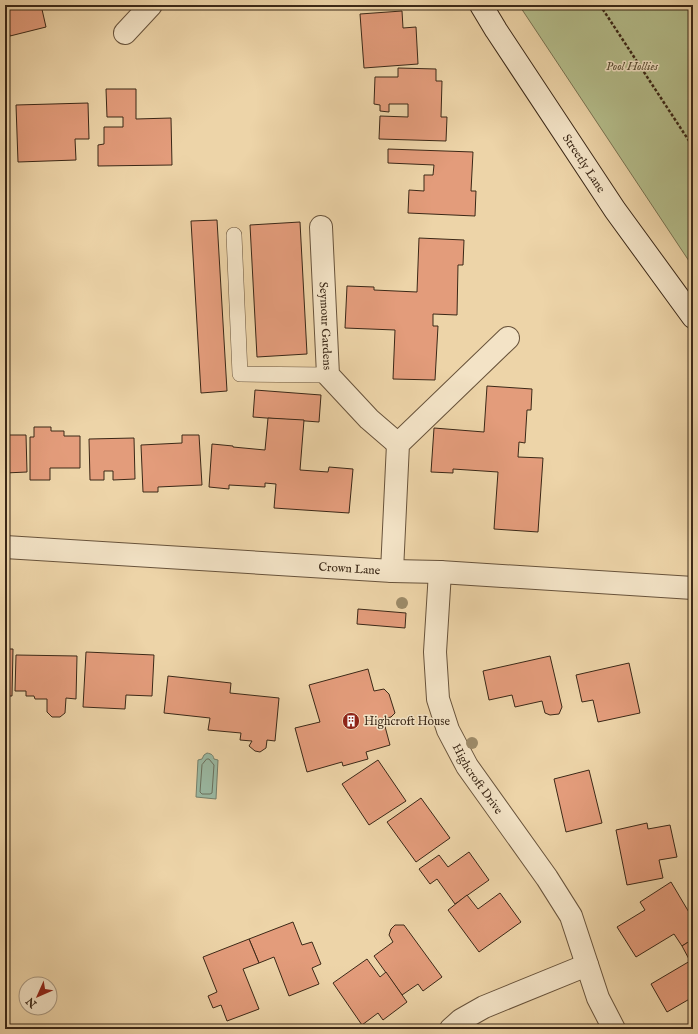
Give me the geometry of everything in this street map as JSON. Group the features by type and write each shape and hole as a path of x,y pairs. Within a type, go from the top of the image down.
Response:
{"street":[{"path":"126,33 151,5"},
{"name":"Streetly Lane","path":"482,5 496,30 615,210 693,317"},
{"name":"Seymour Gardens","path":"321,227 328,375 369,419 398,444"},
{"path":"392,571 398,444 508,338"},
{"name":"Crown Lane","path":"5,546 392,571 440,572 693,588"},
{"name":"Highcroft Drive","path":"440,572 435,652 438,699 448,730 467,766 547,878 570,916 598,998 614,1029"},
{"path":"451,1029 461,1020 484,1007 587,965"}],"lane":[{"path":"234,235 240,374 328,375"}],"path":[{"path":"600,5 693,147"}],"green space":[{"name":"Pool Hollies","path":"519,5 693,5 693,267"}],"water":[{"path":"207,753 212,755 214,759 218,760 216,799 196,797 198,760 202,759"}],"building":[{"path":"5,5 41,5 46,27 10,36 8,27 5,28"},
{"path":"402,11 403,28 416,27 418,64 364,68 360,14"},
{"path":"398,68 436,69 436,81 442,81 441,117 447,117 446,141 379,139 380,116 408,117 408,104 389,104 389,112 380,111 380,105 374,104 375,77 398,77"},
{"path":"106,89 136,89 136,119 171,118 172,165 98,166 98,145 104,144 104,127 123,127 123,117 107,117"},
{"path":"88,103 89,139 75,139 76,160 18,162 16,105"},
{"path":"388,149 473,152 471,191 476,191 475,216 408,213 409,190 424,191 424,175 433,175 434,165 388,163"},
{"path":"217,220 227,391 201,393 191,221"},
{"path":"300,222 307,354 257,357 250,225"},
{"path":"419,238 464,240 463,265 458,265 457,315 433,314 433,326 438,326 435,380 393,379 395,330 345,328 347,286 374,287 374,290 417,292"},
{"path":"487,386 532,389 531,410 527,410 525,443 519,442 518,457 543,458 538,532 494,529 498,472 453,469 453,473 431,472 434,428 484,432"},
{"path":"255,390 321,395 319,422 253,417"},
{"path":"268,418 304,420 300,470 328,472 329,467 353,469 349,513 274,508 276,484 265,483 265,487 229,485 229,489 209,487 212,444 265,450"},
{"path":"34,427 51,427 51,431 64,431 64,436 80,436 80,468 50,468 50,480 30,480 30,437 34,437"},
{"path":"5,435 26,435 27,472 5,473"},
{"path":"182,435 199,435 202,485 158,487 158,492 143,492 141,445 182,443"},
{"path":"134,438 135,479 113,480 113,471 104,471 104,480 90,480 89,439"},
{"path":"358,609 406,613 405,628 357,624"},
{"path":"5,649 13,649 12,696 5,696"},
{"path":"86,652 154,655 152,696 126,695 125,709 83,707"},
{"path":"16,655 77,656 76,699 66,698 65,713 60,717 52,717 47,712 47,699 35,699 34,696 26,696 26,691 15,691"},
{"path":"550,656 562,707 559,714 550,715 545,713 542,701 515,707 512,695 489,700 483,671"},
{"path":"629,663 640,713 598,722 593,700 582,702 576,675"},
{"name":"Highcroft House","path":"368,669 374,691 384,689 389,694 395,713 391,717 383,719 390,745 366,752 368,759 343,766 342,762 307,772 295,728 320,722 309,685"},
{"path":"168,676 231,683 230,693 279,698 275,741 267,740 266,748 260,752 255,751 249,746 252,741 240,740 241,733 208,730 210,718 164,713"},
{"path":"378,760 406,801 369,825 342,784"},
{"path":"589,770 602,823 566,832 554,779"},
{"path":"421,798 450,838 416,862 387,822"},
{"path":"647,823 648,829 670,825 677,857 659,860 663,878 627,885 616,830"},
{"path":"469,852 489,880 455,904 437,879 430,884 419,869 439,855 448,867"},
{"path":"671,882 693,919 693,939 682,946 674,934 636,957 617,927 645,910 640,902"},
{"path":"500,893 521,922 479,952 448,910 467,895 478,909"},
{"path":"293,922 302,945 312,942 321,964 312,968 319,984 289,996 274,957 259,963 249,939"},
{"path":"395,925 404,925 442,977 423,991 418,984 402,995 374,956 393,942 389,935 391,929"},
{"path":"249,939 259,963 243,969 259,1009 227,1021 221,1005 213,1008 208,996 217,992 203,957"},
{"path":"693,939 693,997 667,1012 651,984 690,961 682,946"},
{"path":"367,959 380,977 386,972 407,1002 383,1020 378,1013 362,1025 333,983"}],"place":[{"name":"Highcroft House","path":"351,721"}]}
